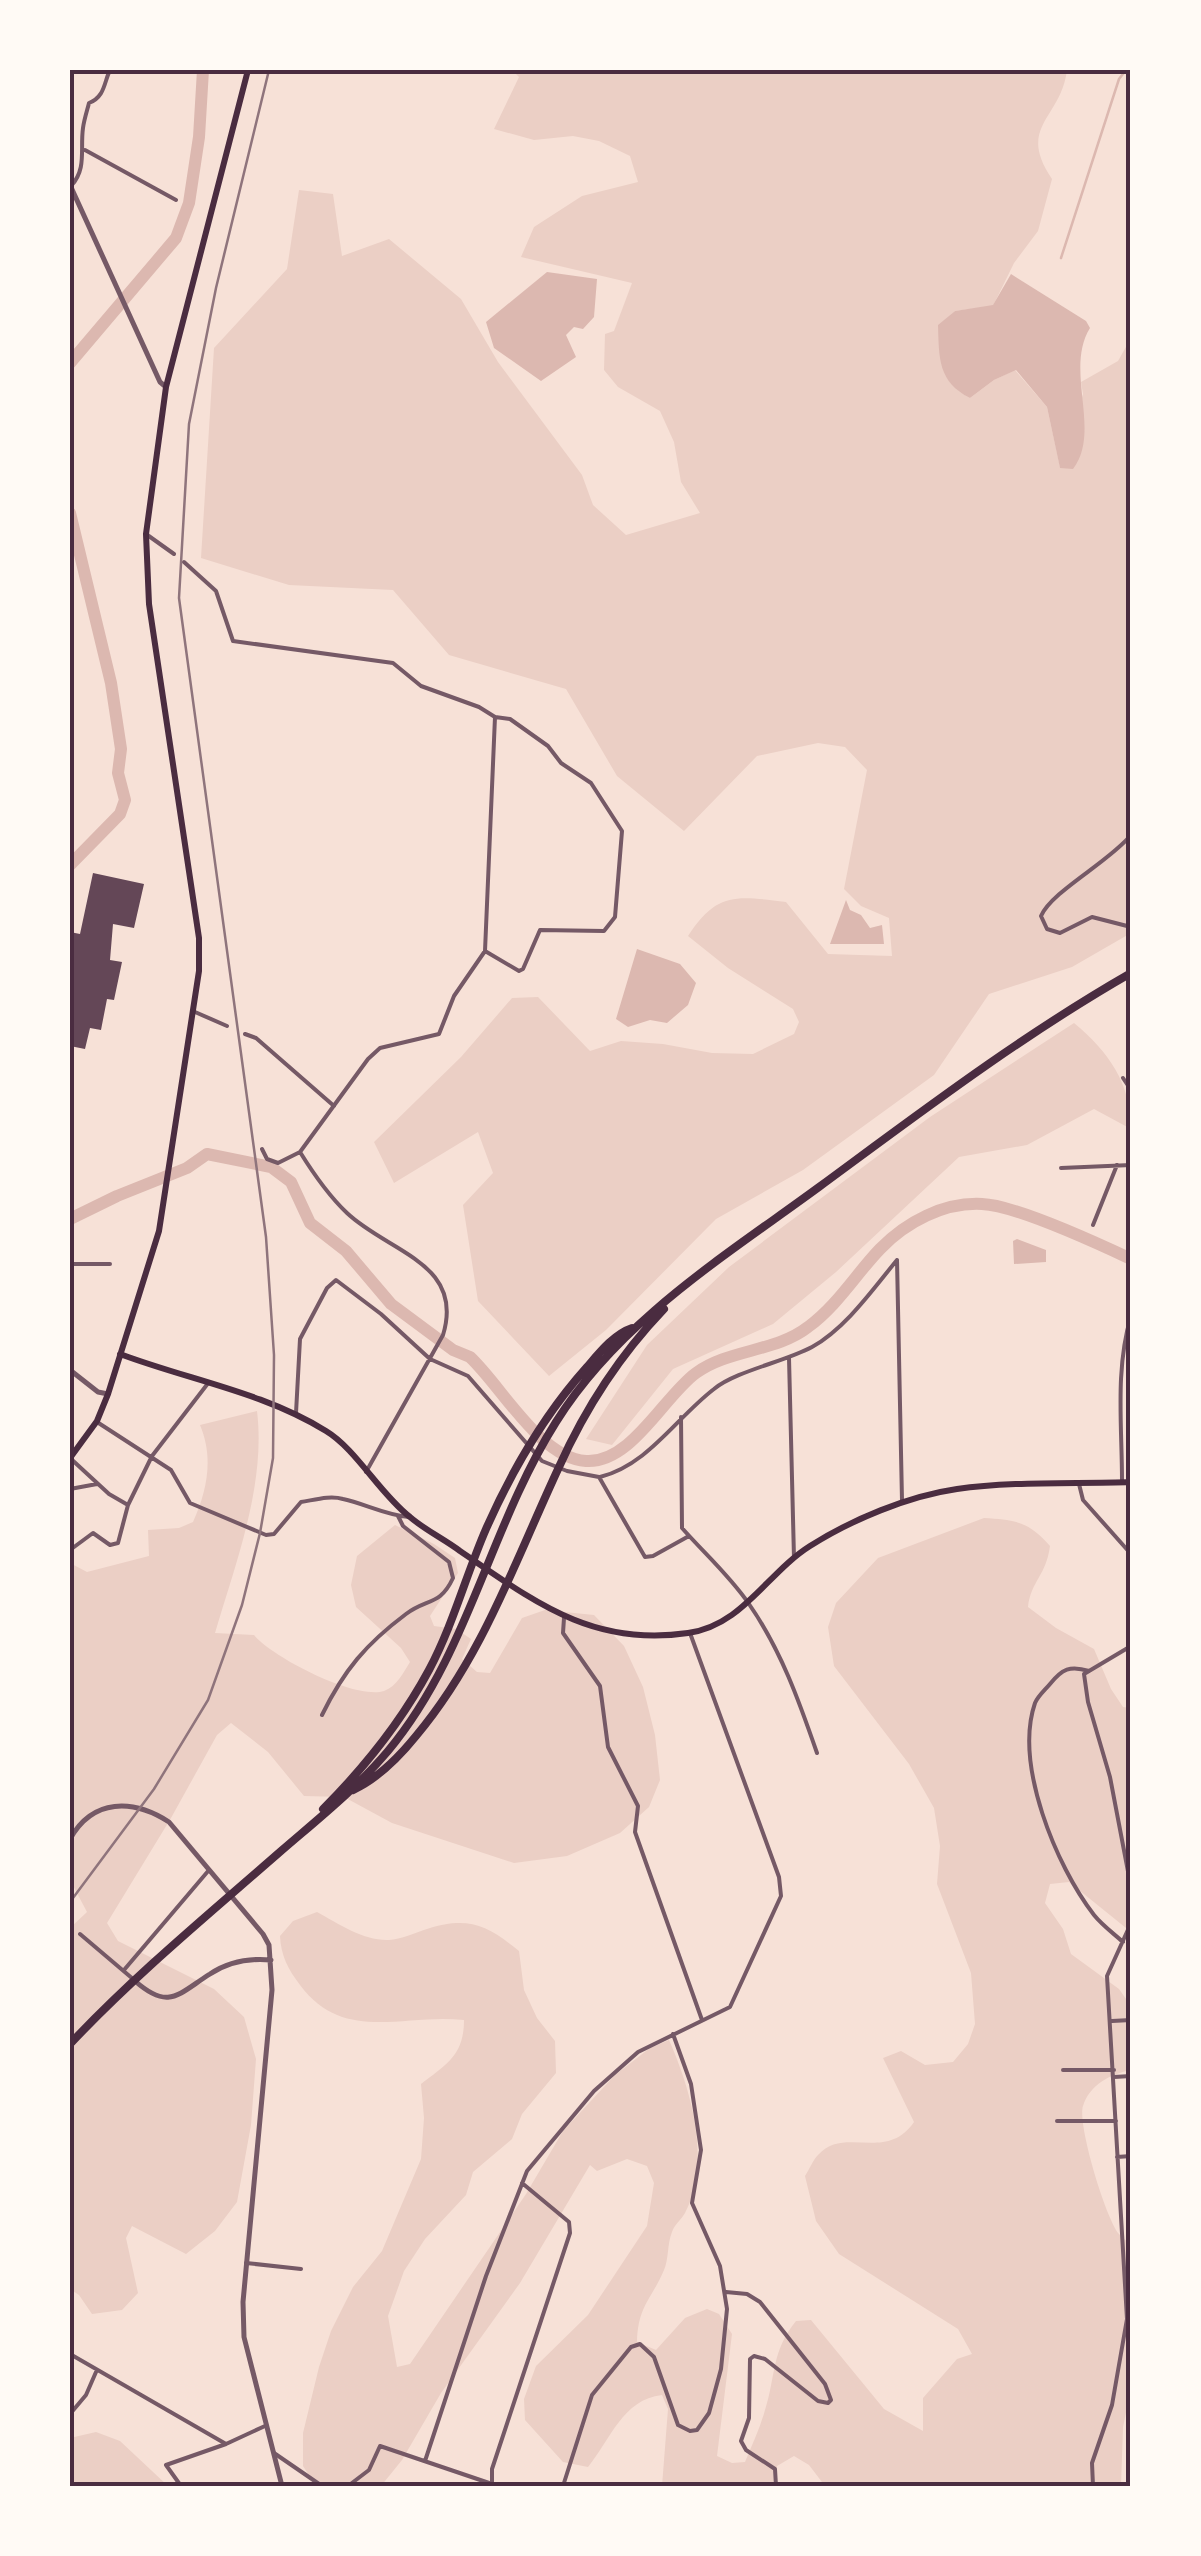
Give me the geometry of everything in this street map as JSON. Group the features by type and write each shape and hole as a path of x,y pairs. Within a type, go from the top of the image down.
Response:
{"highway":[{"path":"70,2044 135,1981 349,1792 415,1716 453,1650 525,1476 556,1423 604,1361 638,1326 714,1264 995,1057 1131,973"},
{"path":"349,1792 369,1783 403,1752 445,1702 509,1584 574,1436 620,1358 714,1264"},
{"path":"284,1848 355,1777 404,1711 441,1646 510,1478 547,1416 622,1332 638,1326"}],"main road":[{"path":"70,1458 97,1422 108,1394 159,1231 194,1012 200,938 149,604 146,534 166,388 248,70"},
{"path":"120,1354 296,1413 331,1434 409,1517 509,1584 564,1618 626,1634 690,1633 721,1622 748,1603 810,1546 902,1501 958,1489 1127,1482"}],"street":[{"path":"110,70 107,85 90,103 82,133 85,150 76,181 70,186 73,201 166,388"},
{"path":"85,150 176,200"},
{"path":"146,534 174,554"},
{"path":"184,562 216,590 233,641 393,663 422,686 510,719 548,746 561,763 591,782 622,831 615,918 604,931 540,930 519,971 485,951"},
{"path":"262,1148 267,1159 278,1163 300,1152 380,1048 439,1034 454,996 485,951 495,716"},
{"path":"1131,835 1100,866 1048,904 1041,916 1048,929 1060,932 1092,916 1131,927"},
{"path":"194,1012 228,1026"},
{"path":"245,1034 256,1038 334,1106"},
{"path":"1123,1078 1131,1090"},
{"path":"300,1152 348,1214 430,1271 446,1298 447,1321 435,1350 366,1473"},
{"path":"1093,1225 1117,1165"},
{"path":"1060,1168 1131,1165"},
{"path":"296,1413 300,1339 336,1280 430,1359 468,1376 542,1461 599,1477 617,1472 641,1457 718,1385 816,1345 836,1329 897,1260 902,1501"},
{"path":"70,1264 110,1264"},
{"path":"1127,1482 1121,1379 1123,1345 1131,1316"},
{"path":"70,1326 70,1347"},
{"path":"789,1358 794,1558"},
{"path":"70,1370 98,1392 108,1394"},
{"path":"70,1550 92,1532 110,1545 118,1543 128,1505 152,1456 209,1382"},
{"path":"681,1418 682,1528 748,1603 784,1663 817,1754"},
{"path":"97,1422 174,1474 190,1503 266,1536 274,1534 301,1502 344,1498 409,1517"},
{"path":"70,1458 128,1505"},
{"path":"599,1477 644,1557 689,1536"},
{"path":"70,1489 98,1484"},
{"path":"1079,1484 1082,1500 1131,1554"},
{"path":"322,1715 340,1678 366,1647 410,1610 441,1598 453,1578 452,1566 445,1557 403,1526 398,1516"},
{"path":"564,1618 563,1633 600,1686 608,1747 638,1806 635,1832 702,2020"},
{"path":"425,2461 486,2276 522,2183 550,2140 594,2091 638,2052 734,2002 781,1896 779,1877 690,1633"},
{"path":"1131,1646 1084,1674 1110,1776 1131,1887"},
{"path":"1089,1671 1075,1666 1062,1670 1036,1700 1028,1750 1040,1805 1066,1872 1096,1918 1123,1942"},
{"path":"70,1839 89,1815 107,1806 146,1808 164,1818 246,1911 269,1945 272,1990 245,2263 244,2337 282,2486"},
{"path":"124,1970 211,1872"},
{"path":"1093,2486 1092,2463 1112,2405 1128,2299 1108,1976 1131,1922"},
{"path":"80,1934 159,1998 185,1992 211,1972 233,1963 271,1960"},
{"path":"1112,2021 1131,2020"},
{"path":"563,2486 592,2395 636,2344 654,2356 678,2425 697,2430 704,2424 721,2370 726,2292 720,2266 692,2203 701,2150 691,2084 673,2034"},
{"path":"1063,2070 1131,2076"},
{"path":"1057,2122 1116,2121"},
{"path":"1117,2158 1131,2156"},
{"path":"348,2486 369,2470 380,2446 494,2485 492,2469 570,2233 569,2222 522,2183"},
{"path":"245,2263 300,2269"},
{"path":"726,2292 747,2294 760,2302 825,2384 831,2400 828,2404 818,2400 765,2360 754,2356 750,2359 749,2418 741,2442 746,2450 775,2469 776,2486"},
{"path":"70,2354 226,2444"},
{"path":"70,2414 86,2394 97,2370"},
{"path":"181,2486 166,2465 265,2426"},
{"path":"274,2453 322,2486"},
{"path":"1113,2486 1131,2484"}],"shaded area":[{"path":"512,70 1067,70 1063,87 1039,134 1042,161 1052,179 1038,231 1014,263 993,306 955,311 939,325 943,368 952,384 970,398 1015,370 1047,407 1060,467 1083,394 1081,382 1118,361 1131,338 1131,933 1072,967 989,994 934,1075 803,1170 716,1219 606,1330 549,1376 478,1301 463,1205 493,1173 478,1132 394,1183 374,1142 461,1057 512,998 538,997 590,1051 621,1041 712,1053 753,1054 794,1034 799,1022 793,1009 728,968 688,936 709,911 730,900 786,902 828,954 892,956 889,918 861,906 844,889 867,770 845,747 818,743 757,756 684,831 617,776 566,689 449,655 393,590 289,585 201,558 214,348 287,269 299,190 333,194 342,256 389,239 461,299 498,362 582,475 593,505 626,535 700,513 681,482 674,442 660,411 618,387 604,370 605,334 614,331 632,283 521,257 534,227 582,196 638,182 630,156 599,141 573,136 534,140 494,129 519,77"},
{"path":"547,272 597,279 594,317 583,329 574,327 566,335 576,357 541,381 494,348 486,322"},
{"path":"1011,274 1086,321 1090,328 1080,362 1084,437 1073,469 1060,468 1047,407 1016,370 970,398 959,392 942,368 938,325 955,311 993,305"},
{"path":"846,900 850,910 861,915 870,928 882,925 884,944 830,944"},
{"path":"637,949 680,964 696,983 688,1005 667,1023 650,1020 628,1027 616,1019"},
{"path":"1074,1023 1115,1069 1127,1097 1131,1129 1094,1109 1027,1145 959,1157 836,1272 773,1324 673,1369 612,1445 586,1439 647,1345 729,1267 930,1117"},
{"path":"1013,1241 1046,1250 1046,1262 1014,1264"},
{"path":"257,1411 259,1439 253,1495 215,1633 254,1635 295,1665 335,1683 371,1692 389,1689 410,1662 401,1648 356,1607 351,1585 357,1556 395,1525 455,1558 458,1573 430,1616 434,1626 456,1629 471,1639 462,1659 477,1672 490,1673 522,1618 545,1610 594,1615 624,1646 643,1687 655,1735 660,1780 649,1807 620,1833 567,1856 514,1863 392,1823 344,1797 304,1796 268,1752 231,1723 217,1735 107,1923 118,1941 214,1989 244,2017 256,2059 251,2125 237,2202 215,2231 186,2254 132,2226 126,2238 138,2293 122,2310 92,2314 70,2289 70,1928 87,1912 70,1880 70,1563 87,1572 149,1556 148,1530 179,1528 193,1522 207,1474 207,1450 200,1425"},
{"path":"984,1518 1020,1523 1050,1546 1028,1607 1094,1649 1111,1689 1123,1707 1131,1708 1131,1932 1069,1882 1050,1884 1045,1903 1063,1929 1071,1954 1119,1989 1131,2006 1131,2070 1096,2086 1086,2098 1082,2116 1107,2210 1119,2234 1131,2244 1131,2389 1123,2427 1121,2486 825,2486 809,2465 794,2456 777,2466 773,2486 662,2486 668,2409 662,2395 627,2412 588,2467 563,2462 525,2420 524,2399 536,2366 588,2315 647,2226 654,2183 647,2166 627,2159 597,2171 590,2165 520,2283 441,2393 402,2460 381,2486 316,2486 303,2466 303,2433 319,2367 331,2331 353,2287 382,2251 421,2159 421,2084 457,2050 464,2020 355,2020 317,2003 289,1968 280,1936 293,1921 317,1912 352,1931 380,1940 454,1923 487,1929 519,1951 524,1990 537,2018 555,2041 556,2073 522,2114 512,2139 473,2172 466,2195 425,2239 404,2271 388,2316 397,2367 410,2364 526,2194 563,2131 615,2075 650,2048 669,2040 691,2103 697,2171 685,2213 670,2237 664,2270 643,2311 637,2342 656,2350 685,2318 707,2309 719,2314 732,2334 717,2456 732,2463 745,2462 763,2417 778,2354 796,2321 811,2320 884,2409 923,2431 923,2398 957,2359 972,2354 958,2329 839,2254 816,2221 805,2176 816,2157 828,2147 891,2140 914,2122 883,2058 901,2051 925,2065 953,2062 968,2044 975,2024 971,1973 937,1884 940,1846 934,1808 909,1764 834,1666 828,1627 836,1603 878,1558"},
{"path":"96,2432 120,2441 168,2486 70,2486 70,2438"}],"building":[{"path":"93,873 144,884 134,928 113,924 110,960 122,962 114,1000 107,999 101,1030 90,1028 85,1049 70,1046 70,932 80,934"}],"waterway":[{"path":"70,363 176,238 189,203 199,137 203,70"},
{"path":"1061,258 1119,79 1126,70"},
{"path":"70,513 111,683 121,749 118,773 125,800 120,814 70,865"},
{"path":"70,1219 187,1168 207,1154 271,1167 291,1182 310,1223 346,1251 391,1304 453,1350 470,1357 553,1448 586,1461 618,1452 684,1384 709,1365 782,1341 808,1327 890,1239 940,1210 968,1204 996,1206 1057,1226 1131,1259"}],"railway":[{"path":"70,1902 154,1789 208,1700 242,1605 273,1458 274,1355 266,1237 179,598 189,424 216,288 269,70"}]}
